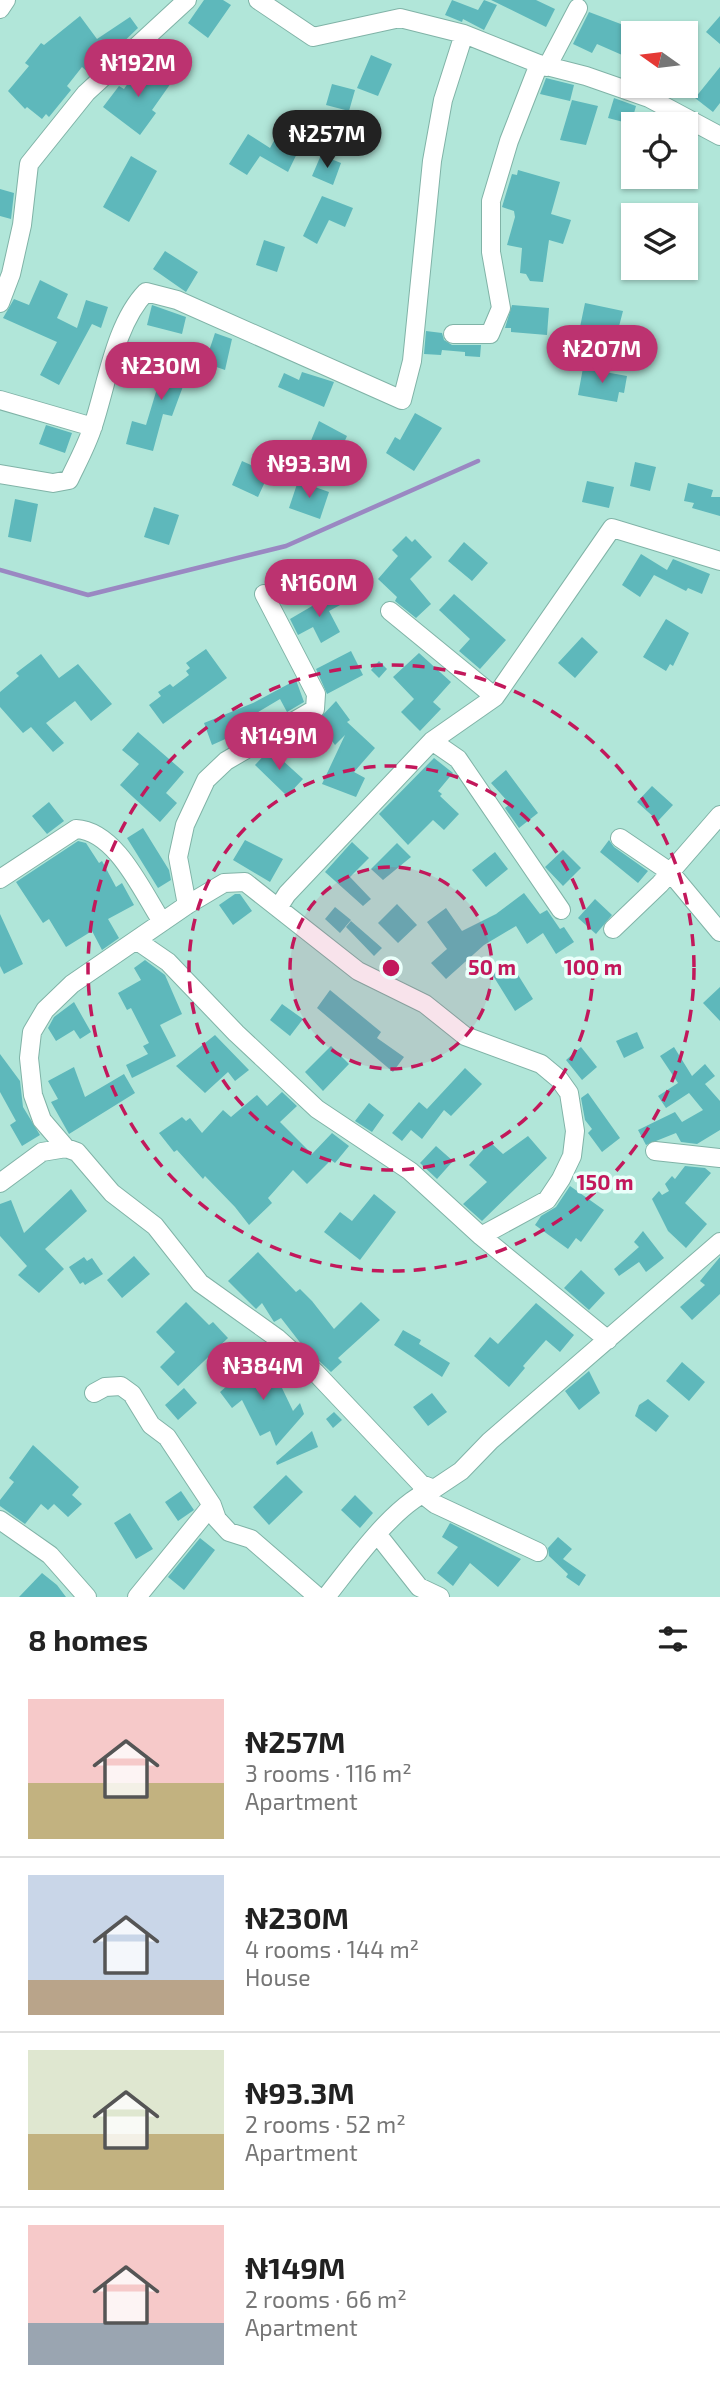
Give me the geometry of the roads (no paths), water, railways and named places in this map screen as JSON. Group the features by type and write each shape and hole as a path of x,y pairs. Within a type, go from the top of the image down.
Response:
{"street":[{"path":"0,9 6,0"},
{"path":"0,303 12,274 22,225 29,164 86,93 187,0"},
{"path":"259,0 313,37 400,18 464,34 543,66 586,76 649,98 720,136"},
{"path":"453,334 490,334 501,308 491,252 491,201 509,142 543,66 578,8"},
{"path":"0,474 53,483 69,480 93,427 105,381 131,307 146,292 177,300 402,400 412,361 432,161 443,100 464,34"},
{"path":"0,400 93,427"},
{"path":"278,908 287,894 432,741 495,697 612,528 720,561"},
{"path":"187,905 178,857 185,825 206,780 226,761 315,709 316,694 264,594"},
{"path":"390,611 495,697"},
{"path":"432,741 458,759 561,909"},
{"path":"613,929 670,872 720,815"},
{"path":"0,878 76,830 91,830 109,842 162,922"},
{"path":"620,838 670,872 720,932"},
{"path":"481,1237 547,1200 561,1179 572,1156 575,1131 569,1093 559,1079 541,1064 465,1036 425,1004 358,971 245,882 236,880 224,883 187,905 72,984 45,1010 32,1032 29,1058 33,1095 42,1120 66,1148 88,1161 112,1193 155,1226 200,1283 277,1338 316,1373 430,1496 538,1552"},
{"path":"135,940 167,962 236,1033 317,1109 410,1171 481,1237 608,1340"},
{"path":"0,1183 42,1152 66,1148"},
{"path":"655,1151 720,1158"},
{"path":"326,1597 378,1535 406,1507 430,1496 461,1471 490,1441 720,1242"},
{"path":"94,1393 105,1387 121,1387 131,1394 151,1424 167,1437 212,1505 217,1519 229,1532 251,1539 318,1597"},
{"path":"137,1597 212,1505"},
{"path":"0,1520 50,1555 87,1597"},
{"path":"378,1535 419,1587 440,1597"}],"waterway":[{"path":"0,570 88,595 286,546 478,461"}]}
